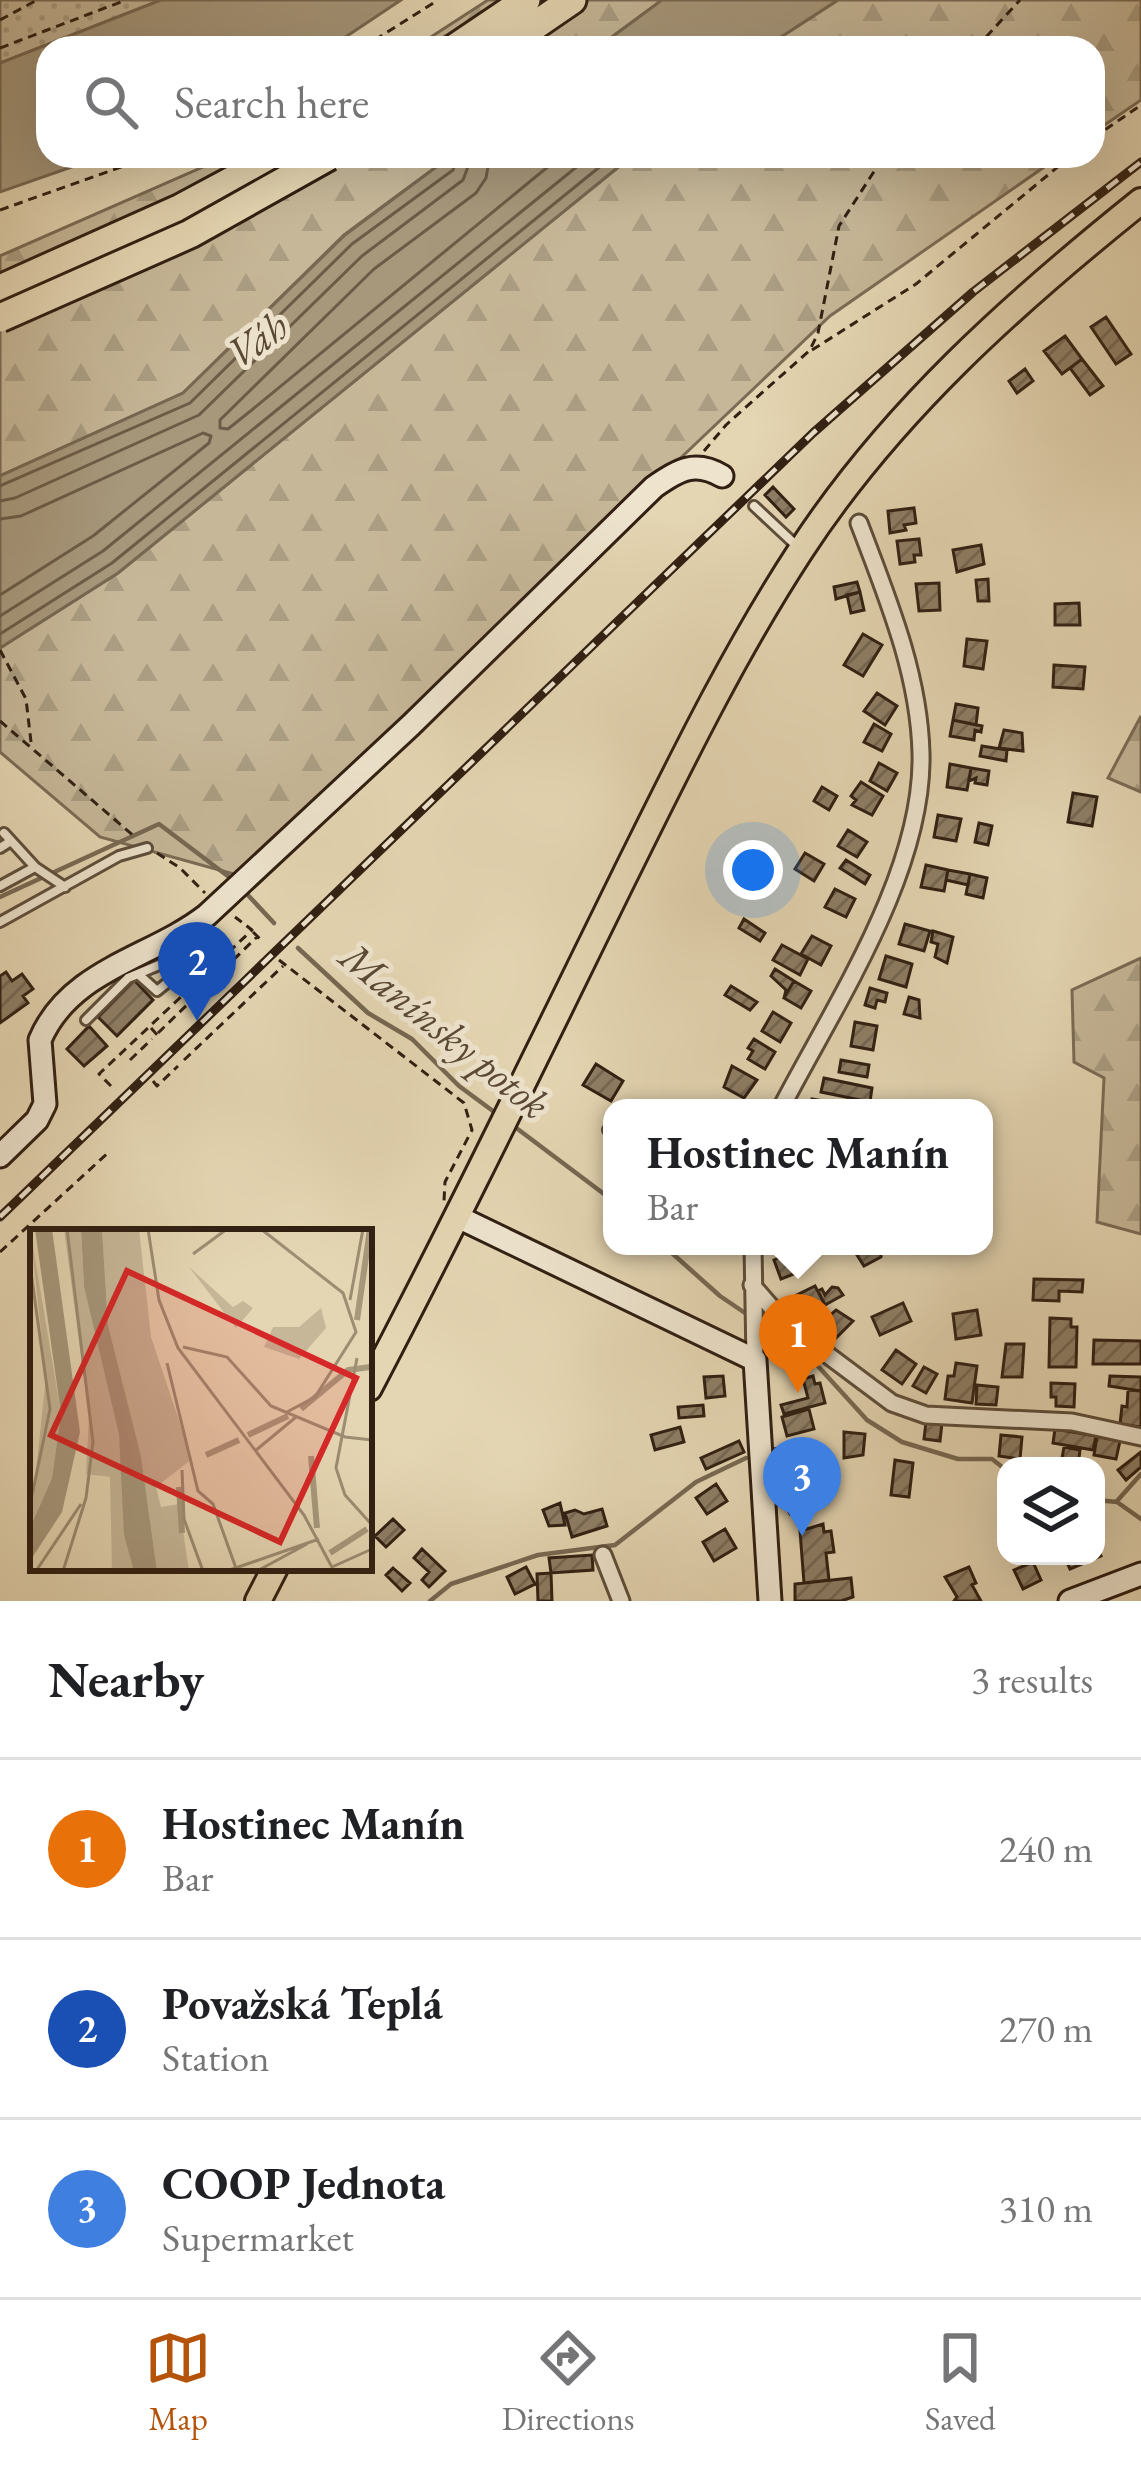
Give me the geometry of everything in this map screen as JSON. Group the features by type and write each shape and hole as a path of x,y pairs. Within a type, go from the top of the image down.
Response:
{"highway":[{"path":"473,36 526,0"},
{"path":"520,36 572,0"},
{"path":"0,289 181,208 256,168"},
{"path":"0,318 190,233 307,168"}],"main road":[{"path":"372,1382 713,699 801,550 879,448 961,357 1024,296 1141,201"},
{"path":"258,1601 273,1571"}],"street":[{"path":"0,1156 37,1120 45,1104 39,1048 49,1024 104,970 181,935 222,902 654,487 690,467 701,466 722,476"},
{"path":"787,1099 890,896 917,807 921,752 914,693 903,645 859,524"},
{"path":"456,1216 754,1360"},
{"path":"752,1255 770,1601"},
{"path":"752,1285 785,1323 892,1403 926,1415 1072,1422 1141,1437"},
{"path":"603,1555 621,1601"},
{"path":"1070,1601 1141,1574"}],"lane":[{"path":"754,506 801,550"},
{"path":"0,848 8,837 35,867 65,886"},
{"path":"0,922 119,856 147,848"},
{"path":"0,886 35,867"},
{"path":"86,1020 121,983 190,952 181,935"},
{"path":"139,974 157,991 172,978 170,963"}],"path":[{"path":"0,20 37,0"},
{"path":"0,48 126,0"},
{"path":"381,36 438,0"},
{"path":"987,36 1020,0"},
{"path":"1105,130 1141,105"},
{"path":"0,210 118,168"},
{"path":"690,467 726,424 810,350 818,333 839,226 876,168"},
{"path":"810,350 916,284 1056,168"},
{"path":"0,650 26,699 31,744"},
{"path":"0,721 260,938 159,1036 150,1027"},
{"path":"111,1086 99,1074 252,930"},
{"path":"184,1060 282,962 464,1103 472,1130 445,1183"},
{"path":"122,1053 131,1062 152,1039"},
{"path":"153,1082 157,1086 178,1066"},
{"path":"0,1252 110,1151"}],"green space":[{"path":"0,0 161,0 69,36 36,36 36,49 0,63"},
{"path":"488,0 662,0 613,36 432,36"},
{"path":"838,0 1141,0 1141,100 1105,125 1105,36 782,36"},
{"path":"201,168 435,168 344,235 183,393 0,476 0,256"},
{"path":"617,168 1043,168 830,316 241,876 100,837 0,752 0,648 118,573"},
{"path":"1141,716 1141,792 1108,778"},
{"path":"1141,958 1141,1234 1097,1222 1104,1078 1074,1062 1072,990"}],"water":[{"path":"161,0 401,0 347,36 69,36"},
{"path":"662,0 838,0 782,36 613,36"},
{"path":"36,49 36,168 69,168 0,192 0,63"},
{"name":"Váh","path":"435,168 617,168 118,573 0,648 0,476 183,393 345,235"}],"building":[{"path":"1106,317 1131,354 1116,364 1091,327"},
{"path":"1065,336 1082,359 1062,374 1044,351"},
{"path":"1082,359 1103,386 1090,395 1070,368"},
{"path":"1025,369 1033,381 1017,393 1009,381"},
{"path":"773,487 794,509 786,517 765,495"},
{"path":"914,508 916,523 890,533 888,511"},
{"path":"919,539 921,555 914,555 915,562 900,564 897,541"},
{"path":"981,545 984,564 957,572 953,550"},
{"path":"988,579 989,601 978,601 976,580"},
{"path":"857,582 860,592 836,599 834,587"},
{"path":"939,583 940,610 919,611 916,584"},
{"path":"860,592 864,610 851,613 847,595"},
{"path":"1079,603 1080,625 1055,625 1055,604"},
{"path":"863,634 882,645 863,676 844,665"},
{"path":"967,639 987,641 983,669 964,666"},
{"path":"1054,665 1085,667 1083,689 1053,687"},
{"path":"877,693 897,706 885,725 864,711"},
{"path":"956,704 978,708 976,725 953,720"},
{"path":"953,720 982,726 981,732 975,730 974,740 950,736"},
{"path":"874,724 891,734 882,751 864,742"},
{"path":"1004,730 1022,733 1023,751 999,748"},
{"path":"982,746 1007,750 1006,761 980,756"},
{"path":"879,763 897,773 887,791 870,781"},
{"path":"950,764 971,768 967,790 947,787"},
{"path":"971,768 989,771 987,785 975,783 976,778 969,781"},
{"path":"861,782 883,796 872,815 852,805 856,800 851,796"},
{"path":"822,787 837,796 829,810 814,801"},
{"path":"1073,793 1097,797 1092,826 1068,822"},
{"path":"938,815 961,819 956,841 934,837"},
{"path":"979,823 992,826 988,845 975,842"},
{"path":"848,830 867,842 857,857 838,846"},
{"path":"805,853 824,864 814,881 795,869"},
{"path":"846,860 870,875 865,884 840,868"},
{"path":"926,865 948,870 944,891 921,887"},
{"path":"948,870 970,874 968,885 946,880"},
{"path":"970,874 987,878 983,898 966,894"},
{"path":"835,889 855,899 846,917 825,907"},
{"path":"744,919 765,933 760,941 739,928"},
{"path":"905,924 930,931 924,951 899,944"},
{"path":"933,931 953,937 947,963 935,957 938,944 931,942"},
{"path":"812,936 831,946 821,965 801,954"},
{"path":"782,945 808,959 800,975 773,960"},
{"path":"886,956 912,964 906,987 879,979"},
{"path":"775,969 794,981 784,998 786,990 771,976"},
{"path":"6,972 12,981 22,974 33,989 23,996 28,1003 0,1023 0,976"},
{"path":"134,980 153,1000 117,1036 98,1017"},
{"path":"794,981 811,991 801,1008 784,998"},
{"path":"731,986 757,1002 750,1010 725,995"},
{"path":"870,988 887,993 885,1002 877,1000 875,1008 865,1005"},
{"path":"909,997 919,1000 920,1018 904,1014"},
{"path":"773,1012 791,1023 780,1042 762,1031"},
{"path":"855,1022 877,1026 873,1050 851,1046"},
{"path":"89,1026 107,1046 84,1066 67,1049"},
{"path":"754,1039 775,1052 765,1069 748,1059"},
{"path":"841,1060 869,1065 867,1077 839,1072"},
{"path":"596,1064 623,1081 612,1099 583,1085"},
{"path":"732,1066 757,1080 744,1098 724,1087"},
{"path":"824,1078 872,1088 870,1099 821,1092"},
{"path":"793,1255 799,1272 781,1279 774,1260"},
{"path":"857,1255 881,1255 881,1257 864,1266"},
{"path":"1034,1279 1083,1280 1082,1292 1059,1291 1059,1301 1033,1300"},
{"path":"815,1286 825,1305 807,1314 797,1295"},
{"path":"832,1287 843,1295 825,1305 818,1291 822,1289 825,1295"},
{"path":"903,1303 911,1321 880,1335 872,1317"},
{"path":"836,1310 853,1321 834,1340 820,1324"},
{"path":"977,1310 981,1335 956,1339 953,1314"},
{"path":"1050,1318 1071,1319 1071,1327 1077,1327 1076,1367 1049,1367"},
{"path":"1094,1340 1141,1341 1141,1364 1093,1364"},
{"path":"1006,1344 1024,1344 1022,1377 1002,1377"},
{"path":"896,1350 916,1364 902,1384 882,1370"},
{"path":"956,1363 977,1366 972,1403 945,1399 948,1376 954,1376"},
{"path":"924,1367 937,1374 926,1393 913,1386"},
{"path":"723,1376 725,1396 706,1398 704,1377"},
{"path":"813,1376 825,1403 784,1414 781,1405 808,1398 803,1379"},
{"path":"1110,1376 1141,1377 1141,1391 1109,1386"},
{"path":"1051,1383 1075,1384 1074,1407 1056,1406"},
{"path":"977,1385 998,1387 996,1405 976,1404"},
{"path":"1128,1390 1141,1391 1141,1427 1120,1424"},
{"path":"703,1405 704,1416 679,1418 678,1407"},
{"path":"809,1409 814,1429 787,1436 782,1417"},
{"path":"926,1422 942,1423 940,1441 924,1439"},
{"path":"680,1427 684,1442 655,1450 651,1435"},
{"path":"1055,1429 1096,1436 1093,1450 1053,1443"},
{"path":"844,1432 865,1434 863,1455 844,1458"},
{"path":"1001,1435 1022,1437 1020,1457 999,1456"},
{"path":"1097,1436 1120,1441 1116,1459 1094,1455"},
{"path":"739,1441 744,1452 706,1469 701,1458"},
{"path":"803,1443 806,1455 777,1462 774,1449"},
{"path":"1064,1447 1080,1450 1079,1457 1062,1457"},
{"path":"1141,1452 1141,1467 1126,1480 1118,1470"},
{"path":"895,1460 913,1463 909,1497 891,1495"},
{"path":"716,1484 727,1501 707,1514 696,1498"},
{"path":"805,1485 814,1500 790,1514 782,1499"},
{"path":"560,1503 565,1525 549,1526 543,1510"},
{"path":"602,1509 607,1526 572,1537 565,1513"},
{"path":"393,1519 404,1530 386,1547 375,1536"},
{"path":"823,1524 824,1532 831,1531 834,1552 826,1553 829,1580 804,1583 800,1531"},
{"path":"725,1529 736,1548 714,1561 703,1542"},
{"path":"422,1549 445,1571 429,1587 422,1580 429,1572 414,1558"},
{"path":"592,1555 593,1570 551,1573 549,1558"},
{"path":"1034,1565 1041,1580 1023,1589 1014,1570"},
{"path":"526,1567 535,1584 515,1594 507,1577"},
{"path":"969,1567 981,1601 954,1601 957,1597 945,1577"},
{"path":"393,1568 410,1583 402,1591 386,1575"},
{"path":"551,1573 552,1601 538,1601 537,1574"},
{"path":"851,1578 853,1597 795,1601 795,1584"}],"waterway":[{"name":"Manínsky potok","path":"0,897 159,824 233,880"},
{"name":"Manínsky potok","path":"245,892 274,923"},
{"name":"Manínsky potok","path":"298,948 368,1013 412,1039 459,1086 497,1114"},
{"name":"Manínsky potok","path":"511,1124 603,1193"},
{"name":"Manínsky potok","path":"674,1255 748,1315"},
{"name":"Manínsky potok","path":"758,1321 806,1353 867,1420 902,1442 958,1459 997,1463"},
{"path":"430,1601 451,1584 538,1555 615,1545 696,1482 746,1458"},
{"path":"1117,1501 1141,1474"},
{"name":"Manínsky potok","path":"1105,1501 1117,1502 1141,1519"}],"railway":[{"path":"0,1217 813,433 973,292 1141,162"}],"place":[{"name":"Považská Teplá","path":"197,1021"},
{"name":"Hostinec Manín","path":"798,1393"},
{"name":"COOP Jednota","path":"802,1536"}]}
